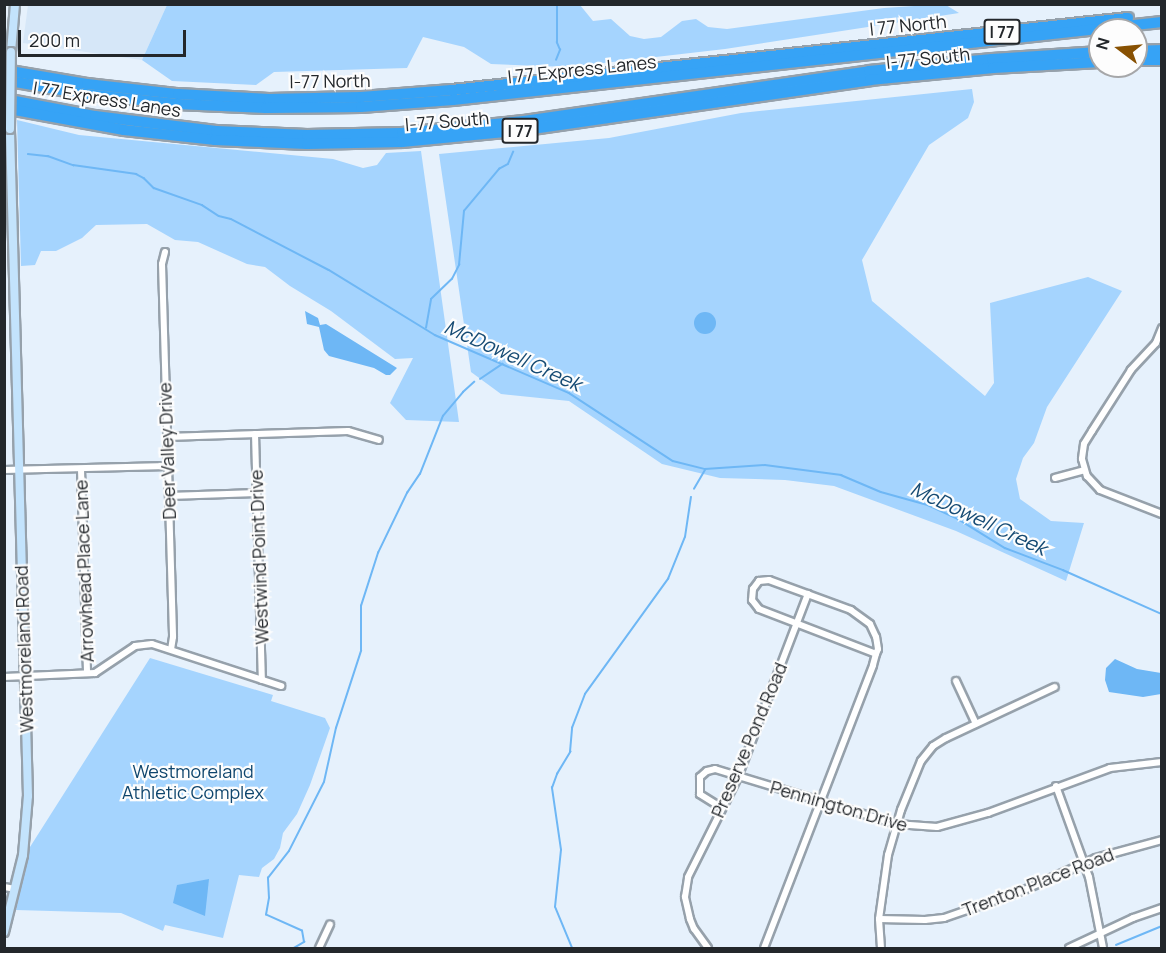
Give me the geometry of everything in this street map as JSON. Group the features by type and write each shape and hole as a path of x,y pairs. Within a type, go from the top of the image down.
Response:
{"highway":[{"name":"I 77 North","path":"657,69 1161,15"},
{"name":"I 77 Express Lanes","path":"4,80 136,100 278,108 402,104 1161,22"},
{"name":"I 77 Express Lanes","path":"4,99 95,116 196,129 308,135 391,133 514,122 829,76 951,62 1088,53"},
{"path":"951,62 1034,65"},
{"name":"I 77","path":"1034,65 1088,63"},
{"name":"I-77 South","path":"4,108 93,126 185,137 276,143 370,143 494,134 830,85 1034,65"},
{"name":"I-77 North","path":"4,70 147,92 300,99 422,93 657,69"},
{"path":"597,84 657,69"}],"street":[{"name":"Westmoreland Road","path":"4,932 9,898 15,889 25,844 28,809 10,129 11,52 15,4"},
{"name":"Deer Valley Drive","path":"165,252 162,264 173,637 171,650"},
{"path":"1161,328 1156,343 1131,370 1084,444 1084,470 1090,481 1100,490 1161,514"},
{"path":"167,437 348,431 379,440"},
{"name":"Westwind Point Drive","path":"255,434 262,680"},
{"path":"4,470 168,466"},
{"name":"Arrowhead Place Lane","path":"81,469 87,673"},
{"path":"1055,478 1084,470"},
{"path":"169,496 257,493"},
{"path":"764,948 876,654 876,637 862,616 808,594 769,580 759,581 753,589 752,600 759,609 876,654"},
{"name":"Preserve Pond Road","path":"708,948 698,936 690,919 686,886 694,859 738,777 808,594"},
{"path":"4,676 100,671 140,644 152,644 281,686"},
{"path":"956,681 976,724"},
{"path":"881,948 879,919 884,874 896,824 915,773 924,756 940,741 1055,687"},
{"name":"Pennington Drive","path":"722,808 705,800 700,794 700,777 714,769 896,824 914,827 943,827 1110,768 1161,762"},
{"path":"1056,786 1084,862 1103,948"},
{"name":"Trenton Place Road","path":"879,919 944,918 1022,891 1084,862 1161,840"},
{"path":"4,887 15,889"},
{"path":"1069,948 1161,908"},
{"path":"319,948 330,924"}],"shaded area":[{"path":"28,5 167,5 142,60 23,43"},
{"path":"305,311 318,318 320,325 326,324 397,368 390,375 386,375 374,368 329,356 324,350 319,327 307,324"},
{"path":"705,312 715,319 716,323 709,333 705,334 695,327 694,323 701,313"},
{"path":"1115,659 1137,669 1161,673 1161,694 1143,697 1109,692 1105,680 1106,668"},
{"path":"209,879 205,916 173,903 177,885"}],"green space":[{"path":"167,5 580,5 593,21 611,19 630,36 644,39 661,37 682,21 696,19 708,27 727,29 884,8 946,5 959,13 725,49 569,67 491,64 464,47 423,37 407,68 274,72 256,85 172,81 142,60"},
{"path":"972,89 974,102 968,118 929,145 862,260 872,301 985,396 994,383 990,303 1088,277 1122,291 1047,407 1034,443 1023,458 1016,479 1020,499 1051,521 1084,523 1066,581 956,531 834,486 785,480 720,478 662,464 569,401 501,394 471,372 439,154 609,138 741,113"},
{"path":"17,120 79,135 333,159 363,168 377,165 386,153 421,151 459,422 406,420 390,403 413,358 395,359 331,311 290,286 265,267 247,264 198,242 175,240 147,224 96,225 82,238 56,251 41,251 35,265 21,266"},
{"name":"Westmoreland Athletic Complex","path":"150,658 273,695 271,701 325,718 330,728 310,785 297,814 283,833 280,848 274,859 262,868 259,877 239,875 223,938 165,925 163,931 121,913 16,910 30,847"}],"waterway":[{"path":"556,60 560,50 557,43 557,4"},
{"path":"426,328 431,299 452,279 459,265 464,211 499,169 508,164 513,152"},
{"name":"McDowell Creek","path":"28,154 48,156 73,165 136,174 154,188 202,205 219,216 231,219 329,270 435,335 569,393 673,461 705,469 765,465 841,475 881,492 928,505 958,519 1005,548 1063,570 1162,614"},
{"path":"480,379 502,364"},
{"path":"294,948 304,942 302,931 266,915 269,898 268,878 289,851 324,782 336,728 361,651 361,606 378,553 407,493 420,474 443,416 474,382"},
{"path":"694,489 705,470"},
{"path":"572,948 555,907 561,850 552,788 570,752 572,728 585,694 668,579 685,537 691,497"},
{"path":"1116,945 1162,926"}]}
